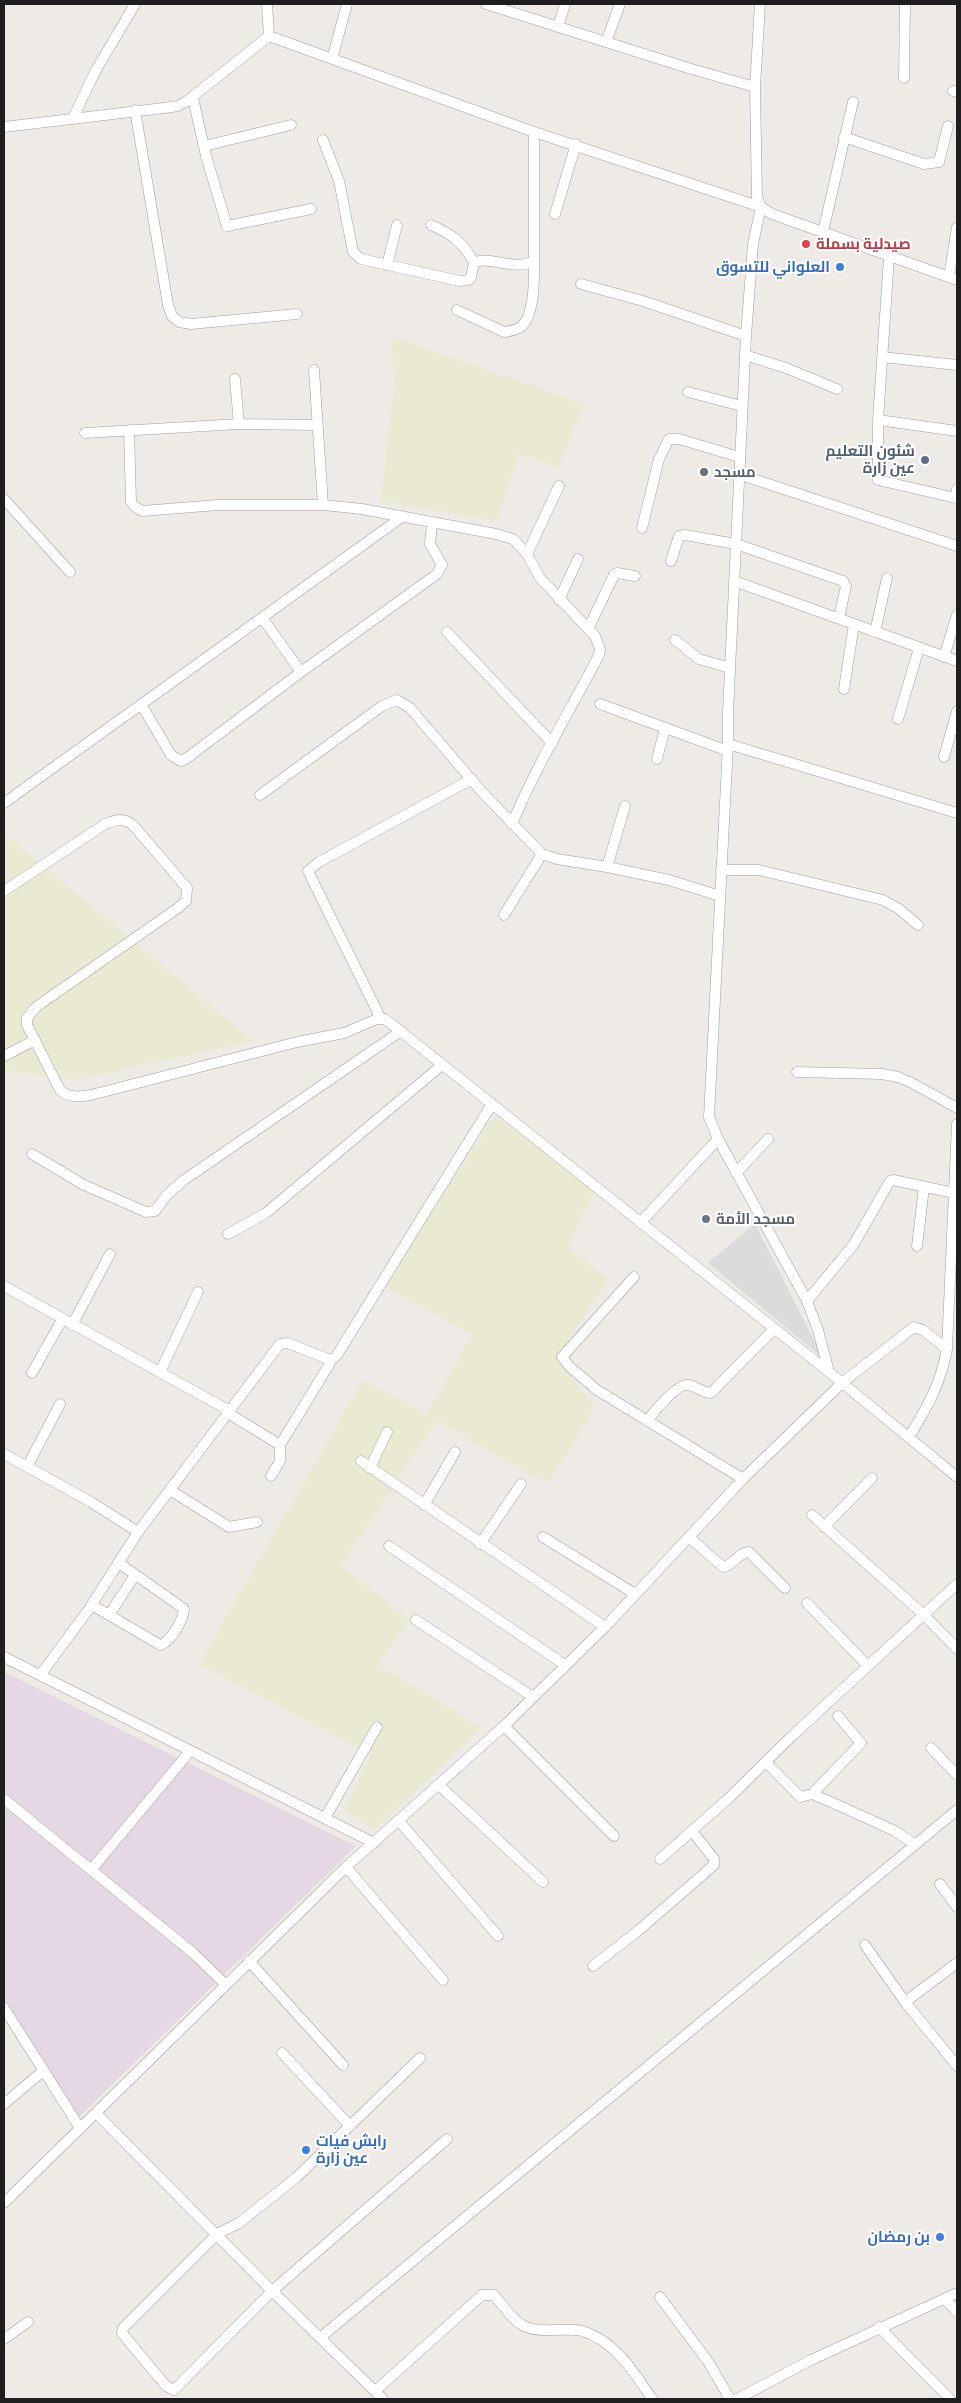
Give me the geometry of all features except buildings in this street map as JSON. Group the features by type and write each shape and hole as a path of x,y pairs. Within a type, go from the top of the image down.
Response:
{"street":[{"path":"73,118 95,72 136,4"},
{"path":"266,4 269,36"},
{"path":"332,59 347,4"},
{"path":"486,4 755,87"},
{"path":"558,26 565,4"},
{"path":"606,42 620,4"},
{"path":"760,4 755,87 756,197 761,207 753,244 738,474 728,748 709,1117 718,1139 806,1301 818,1330 829,1372"},
{"path":"904,78 905,4"},
{"path":"4,127 178,106 193,98 269,36"},
{"path":"269,36 534,132 576,144 761,207 772,214 889,257 953,278 957,227"},
{"path":"193,98 204,146 227,226 311,209"},
{"path":"823,232 853,102"},
{"path":"135,110 163,281 172,316 178,322 191,324 297,314"},
{"path":"204,146 291,125"},
{"path":"844,137 924,164 932,164 939,162 948,126"},
{"path":"457,310 504,332 522,327 527,319 533,297 534,132"},
{"path":"323,140 339,181 353,252 361,259 466,281 471,277 474,263 464,245 452,234 431,225"},
{"path":"555,214 576,144"},
{"path":"387,265 397,225"},
{"path":"889,257 878,420 878,480 956,498 957,489"},
{"path":"474,263 484,261 523,266 534,261"},
{"path":"581,284 644,301 746,336"},
{"path":"745,355 786,368 836,389"},
{"path":"882,357 957,365"},
{"path":"314,370 316,425 323,505"},
{"path":"235,379 239,424"},
{"path":"688,392 742,406"},
{"path":"878,420 957,431"},
{"path":"85,433 239,424 316,425"},
{"path":"129,430 131,502 142,511 218,505 323,505 402,517 508,537 527,554 540,578 599,643 599,655 525,793 512,824"},
{"path":"642,528 659,459 669,439 679,439 739,457"},
{"path":"738,474 957,546"},
{"path":"527,554 559,486"},
{"path":"4,499 70,572"},
{"path":"4,803 402,517"},
{"path":"141,704 171,755 181,761 441,570 440,561 430,544 432,524"},
{"path":"671,561 678,536 685,535 736,544 842,581 846,586 839,618"},
{"path":"559,600 578,559"},
{"path":"588,629 614,575 635,576"},
{"path":"875,632 887,578"},
{"path":"734,582 957,661"},
{"path":"944,657 957,615"},
{"path":"263,618 301,672"},
{"path":"844,689 854,624"},
{"path":"447,632 552,744"},
{"path":"675,640 699,659 730,668"},
{"path":"898,719 919,648"},
{"path":"260,794 382,706 397,700 410,708 512,824 542,854 556,860 607,867 669,880 720,896"},
{"path":"600,704 665,728 728,748 957,813"},
{"path":"944,757 957,711"},
{"path":"657,759 665,728"},
{"path":"472,779 308,869 308,874 381,1019 401,1031 842,1382 957,1477"},
{"path":"607,867 625,806"},
{"path":"4,891 105,824 118,820 124,820 133,825 188,888 186,901 178,908 36,1007 26,1021 60,1090 68,1095 80,1097 297,1042 344,1033 381,1019"},
{"path":"504,914 542,854"},
{"path":"721,870 759,870 883,900 899,909 918,925"},
{"path":"32,1154 84,1185 146,1212 156,1211 167,1195 184,1180 401,1031"},
{"path":"4,1056 35,1040"},
{"path":"228,1234 266,1213 442,1065"},
{"path":"797,1072 882,1074 898,1077 957,1108"},
{"path":"271,1476 280,1461 280,1445 332,1360 351,1335 492,1104"},
{"path":"909,1438 941,1379 947,1349 957,1124"},
{"path":"640,1223 718,1139"},
{"path":"736,1173 768,1139"},
{"path":"806,1301 854,1244 890,1181 893,1180 954,1193"},
{"path":"917,1246 924,1187"},
{"path":"32,1373 110,1254"},
{"path":"634,1276 562,1357 570,1367 598,1390 744,1479"},
{"path":"4,1286 160,1372 229,1412 280,1445"},
{"path":"160,1372 198,1292"},
{"path":"4,2203 346,1867 504,1726 605,1627 744,1479 842,1382 914,1327 923,1330 947,1349"},
{"path":"647,1420 663,1401 682,1386 688,1385 704,1393 711,1393 774,1329"},
{"path":"41,1674 92,1604 138,1532 270,1355 284,1343 332,1360"},
{"path":"27,1467 60,1404"},
{"path":"370,1468 387,1432"},
{"path":"424,1505 455,1452"},
{"path":"4,1454 91,1502 138,1532"},
{"path":"361,1461 480,1544 605,1627"},
{"path":"824,1528 872,1478"},
{"path":"480,1544 521,1484"},
{"path":"170,1490 229,1527 257,1522"},
{"path":"812,1515 824,1528 924,1615 957,1648"},
{"path":"543,1537 635,1594"},
{"path":"689,1537 723,1567 728,1566 743,1552 749,1552 785,1588"},
{"path":"389,1546 565,1665"},
{"path":"92,1604 160,1645 166,1643 183,1616 184,1609 118,1563"},
{"path":"109,1615 135,1575"},
{"path":"660,1859 957,1584"},
{"path":"807,1603 868,1666"},
{"path":"416,1620 533,1697"},
{"path":"4,1657 374,1843"},
{"path":"766,1762 800,1797 812,1794 861,1743 838,1716"},
{"path":"504,1726 614,1836"},
{"path":"325,1818 378,1727"},
{"path":"931,1748 957,1775"},
{"path":"91,1870 186,1756"},
{"path":"439,1785 543,1882"},
{"path":"812,1794 862,1814 914,1844"},
{"path":"4,1799 193,1953 225,1984"},
{"path":"321,2337 957,1810"},
{"path":"399,1821 498,1936"},
{"path":"593,1966 639,1930 714,1865 714,1859 692,1831"},
{"path":"346,1867 443,1980"},
{"path":"940,1884 957,1907"},
{"path":"865,1944 906,2002 956,2061"},
{"path":"250,1961 343,2065"},
{"path":"906,2002 957,1963"},
{"path":"4,2008 80,2128"},
{"path":"282,2053 350,2126"},
{"path":"182,2399 174,2390 166,2386 132,2346 122,2333 123,2328 217,2234 239,2223 297,2177 420,2058"},
{"path":"4,2104 43,2071"},
{"path":"96,2113 272,2291 383,2399"},
{"path":"174,2390 272,2291 447,2139"},
{"path":"737,2399 810,2360 957,2293"},
{"path":"375,2391 482,2295 490,2294 494,2295 517,2322 526,2329 581,2331 601,2340 636,2374 652,2399"},
{"path":"660,2298 708,2363 730,2399"},
{"path":"945,2299 957,2312"},
{"path":"4,2339 28,2322"},
{"path":"879,2327 950,2399"}],"shaded area":[{"path":"755,1224 823,1358 708,1263"},
{"path":"4,1672 356,1846 77,2119 4,2003"}],"green space":[{"path":"391,336 584,404 558,468 520,453 496,521 381,501 394,382"},
{"path":"4,833 253,1041 75,1080 4,1070"},
{"path":"495,1116 596,1188 568,1247 609,1279 557,1356 595,1408 547,1484 437,1421 341,1566 410,1619 378,1664 482,1728 375,1830 344,1810 371,1755 199,1664 363,1380 427,1414 472,1335 382,1285"}],"place":[{"name":"صيدلية بسملة","path":"806,244"},
{"name":"العلواني للتسوق","path":"840,267"},
{"name":"شئون التعليم عين زارة","path":"925,460"},
{"name":"مسجد","path":"704,472"},
{"name":"مسجد الأمة","path":"706,1219"},
{"name":"رابش فيات عين زارة","path":"306,2150"},
{"name":"بن رمضان","path":"940,2237"}]}
